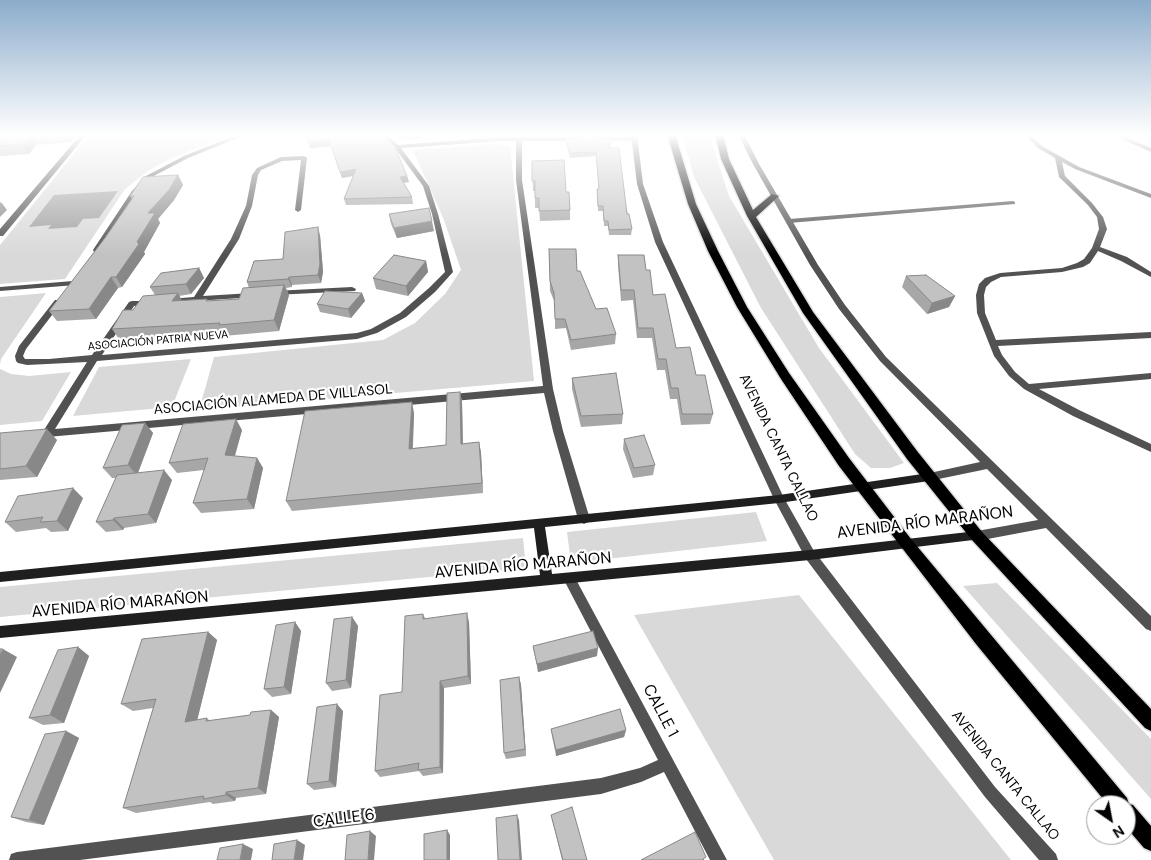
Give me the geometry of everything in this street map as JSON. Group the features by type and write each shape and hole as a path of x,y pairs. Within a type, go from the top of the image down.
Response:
{"main road":[{"path":"682,174 692,204 713,251 742,307 785,376 906,543 1112,795"},
{"path":"733,174 751,216 808,313 929,477 977,536 1151,722"},
{"path":"751,216 775,196"},
{"path":"0,577 779,500 929,477"},
{"path":"539,523 547,580"},
{"name":"AVENIDA RÍO MARAÑON","path":"0,632 569,578 977,536"},
{"path":"1136,824 1151,841"}],"street":[{"path":"0,234 50,174"},
{"path":"93,256 135,191 148,177 153,174"},
{"path":"197,299 235,239 249,206 256,174"},
{"path":"298,210 302,174"},
{"name":"ASOCIACIÓN PATRIA NUEVA","path":"0,289 70,287 22,348 19,356 21,361 27,362 357,336 374,331 403,315 432,290 449,272 426,186 417,174"},
{"path":"518,174 548,389 558,432 584,519"},
{"name":"AVENIDA CANTA CALLAO","path":"639,174 640,184 659,242 779,500 810,554 990,792 1050,860"},
{"path":"763,174 814,265 842,307 883,359 1151,625"},
{"path":"1061,174 1100,217 1103,229 1096,248 1087,261 1080,266 1062,270 1000,275 988,280 982,286 980,295 982,313 998,356 1027,387 1076,413 1151,448"},
{"path":"1093,174 1151,196"},
{"path":"1096,248 1124,259 1151,275"},
{"path":"48,433 95,358 132,304 292,291 352,289"},
{"path":"994,343 1151,335"},
{"path":"1027,387 1108,378 1151,376"},
{"name":"ASOCIACIÓN ALAMEDA DE VILLASOL","path":"28,435 548,389"},
{"path":"929,477 989,464"},
{"name":"AVENIDA RÍO MARAÑON","path":"977,536 1047,522"},
{"name":"CALLE 1","path":"569,578 720,860"},
{"name":"CALLE 6","path":"17,860 601,786 640,775 668,763"}],"lane":[{"path":"789,222 1013,203"}],"shaded area":[{"path":"57,174 144,174 125,189 65,279 0,284 0,245"},
{"path":"424,174 513,174 534,381 199,410 214,357 383,340 415,323 445,294 461,270 444,220"},
{"path":"693,174 722,174 729,196 819,348 904,463 890,468 871,468 855,454 761,308"},
{"path":"118,191 99,218 83,219 77,227 48,229 51,225 29,227 54,195"},
{"path":"46,293 1,359 0,365 0,297"},
{"path":"191,359 172,407 73,416 99,367"},
{"path":"0,369 11,374 29,376 71,372 42,421 0,425"},
{"path":"756,512 767,541 571,563 567,532"},
{"path":"523,538 526,568 0,617 0,587"},
{"path":"997,583 1151,739 1151,799 963,586"},
{"path":"799,595 1011,860 774,860 634,615"}],"building":[{"path":"354,174 406,174 407,176 400,177 412,197 344,199"},
{"path":"532,174 565,174 566,192 569,192 570,210 539,211 539,198 535,198 535,181 532,181"},
{"path":"598,174 622,174 627,214 629,214 632,229 609,230 608,221 604,221 603,206 598,206 597,189 599,189"},
{"path":"178,175 169,190 148,213 155,213 137,242 139,244 116,277 111,277 89,309 49,311 105,238 134,196 130,196 143,177"},
{"path":"429,208 432,221 394,228 389,214"},
{"path":"318,227 320,264 318,275 247,282 254,261 283,259 285,232"},
{"path":"549,249 576,249 577,271 580,271 596,309 607,308 616,334 571,340 565,319 555,319 554,293 550,281"},
{"path":"394,255 426,261 406,286 373,278"},
{"path":"618,255 644,255 646,270 650,270 653,295 665,294 676,348 690,347 696,375 705,375 713,414 682,414 678,388 671,388 666,359 658,359 653,328 638,328 634,290 621,290"},
{"path":"199,268 186,284 150,287 161,273"},
{"path":"926,275 955,296 932,303 906,276"},
{"path":"284,285 274,320 219,325 220,323 112,329 123,310 133,310 143,296 178,293 172,301 239,299 243,288"},
{"path":"325,291 362,293 348,309 317,304"},
{"path":"616,373 623,414 581,416 572,378"},
{"path":"460,392 461,444 479,442 482,483 286,501 305,411 412,402 409,449 446,445 447,393"},
{"path":"236,419 225,455 257,458 247,499 193,503 208,458 169,463 183,424"},
{"path":"145,423 128,465 103,468 122,425"},
{"path":"47,429 26,466 0,469 0,433"},
{"path":"644,435 655,465 634,468 624,439"},
{"path":"164,470 148,514 96,522 117,475"},
{"path":"73,488 57,521 40,522 43,517 5,522 18,496"},
{"path":"467,613 468,676 440,681 440,767 418,770 419,763 375,771 380,695 402,692 405,616 423,614 423,619"},
{"path":"352,617 346,680 326,683 334,619"},
{"path":"295,622 284,687 264,689 276,625"},
{"path":"593,631 598,648 537,664 533,646"},
{"path":"208,632 185,722 207,718 206,721 250,715 251,712 271,710 258,788 226,792 226,795 203,799 204,796 123,808 156,699 121,704 142,639"},
{"path":"78,647 50,715 29,718 58,650"},
{"path":"519,677 525,749 504,753 500,680"},
{"path":"337,704 329,781 307,784 317,707"},
{"path":"620,709 626,730 556,750 551,729"},
{"path":"66,731 29,820 11,817 45,734"},
{"path":"572,807 587,860 563,860 551,815"},
{"path":"517,815 520,860 498,860 496,818"},
{"path":"447,830 447,860 424,860 424,834"},
{"path":"370,831 368,860 345,860 347,835"},
{"path":"695,832 706,857 704,860 641,860"},
{"path":"297,840 294,860 272,860 274,844"},
{"path":"243,844 240,860 217,860 220,848"}]}
